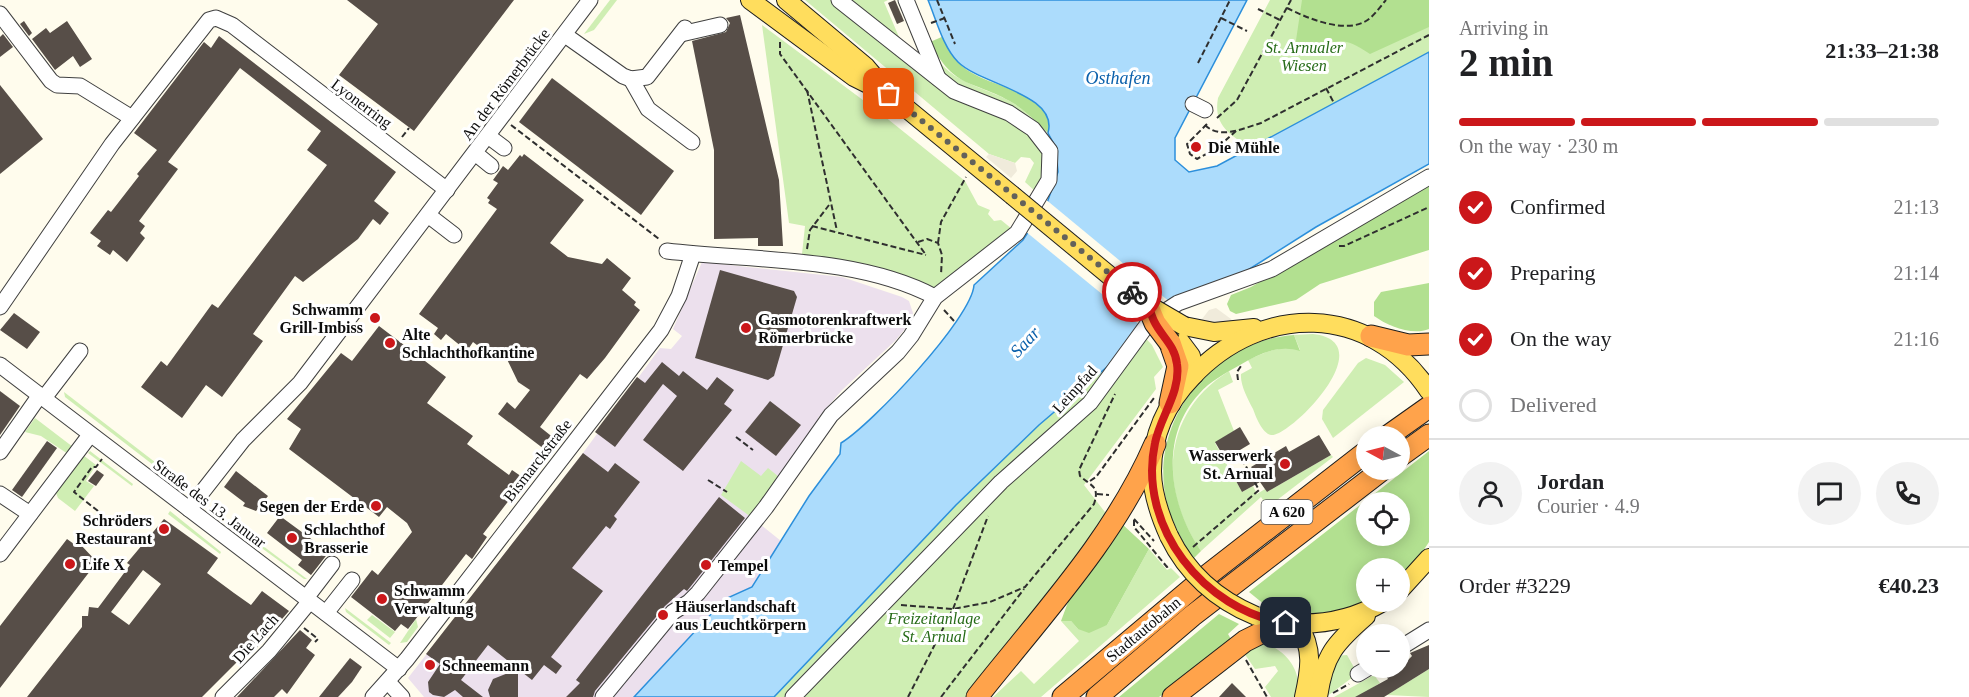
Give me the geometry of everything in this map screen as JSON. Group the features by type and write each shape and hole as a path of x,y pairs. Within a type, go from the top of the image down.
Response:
{"highway":[{"path":"1147,304 1155,323 1177,335 1178,366 1165,396"},
{"path":"1371,336 1408,345 1429,344"},
{"path":"1402,426 1429,407"},
{"path":"1410,449 1429,435"},
{"path":"977,697 1104,534 1138,482 1155,444"},
{"name":"Stadtautobahn","path":"1063,697 1235,553 1356,460"},
{"name":"Stadtautobahn","path":"1097,697 1192,616 1369,480"},
{"path":"1173,697 1245,641 1289,623"}],"main road":[{"path":"750,0 854,77 889,94"},
{"path":"786,0 866,67 889,94 1147,304"},
{"path":"1194,375 1191,356 1177,335 1316,322 1371,336 1400,358 1429,391"},
{"path":"1271,326 1230,345 1165,396 1155,444 1154,489 1162,539 1203,584 1225,601 1256,616 1289,623 1340,621 1360,612"},
{"path":"1410,579 1429,558"},
{"path":"1318,697 1323,667 1334,646 1371,612"},
{"path":"1289,623 1306,636 1311,658 1304,697"}],"street":[{"name":"An der Römerbrücke","path":"447,189 590,0"},
{"path":"603,697 673,612 689,602 705,585 766,507 831,415 911,336 935,297 1017,233 1048,180 1051,160 1047,145 1023,121 954,91 839,0"},
{"path":"906,0 939,80"},
{"path":"0,14 51,81 63,86 80,86 132,118"},
{"name":"Lyonerring","path":"0,307 132,118 208,20 224,20 280,55 447,189"},
{"path":"565,35 622,76 631,79 647,77 683,31 720,26"},
{"path":"631,79 648,109 692,142"},
{"path":"488,136 504,148"},
{"path":"475,153 490,166"},
{"name":"Leinpfad","path":"793,697 1001,482 1090,403 1150,321 1166,310 1272,269 1429,177"},
{"path":"189,509 243,440 300,383 447,189"},
{"path":"428,215 453,235"},
{"path":"667,251 856,271 890,280 935,297"},
{"name":"Bismarckstraße","path":"373,697 399,669 661,330 679,296 693,254"},
{"path":"0,452 42,396 80,351"},
{"name":"Straße des 13. Januar","path":"0,365 399,669"},
{"path":"0,554 90,435"},
{"path":"0,494 30,514"},
{"name":"Die Lach","path":"223,697 269,651 332,564"},
{"path":"326,613 352,580"},
{"path":"1410,642 1429,630"},
{"path":"388,682 402,697"}],"path":[{"path":"937,0 955,44"},
{"path":"1198,63 1230,0"},
{"path":"1236,131 1217,148 1197,159 1190,154 1186,144 1201,113 1238,100 1241,89 1291,0"},
{"path":"1287,8 1314,19 1343,26 1366,21 1386,0"},
{"path":"1258,9 1280,21"},
{"path":"1221,18 1247,31"},
{"path":"1201,113 1210,131 1236,131 1261,123 1429,35"},
{"path":"781,36 780,54 926,255 812,226"},
{"path":"1326,88 1334,103"},
{"path":"807,89 837,231"},
{"path":"513,126 661,241 667,251"},
{"path":"401,138 409,128"},
{"path":"935,297 942,264 938,243 941,222 966,177"},
{"path":"806,264 812,226 830,203"},
{"path":"1344,246 1429,207"},
{"path":"918,242 927,239 938,243"},
{"path":"945,312 954,321"},
{"path":"1238,380 1237,372 1241,366"},
{"path":"941,697 1025,587 1094,504 1097,494 1090,481 1080,476 1080,470 1114,397 1117,386 1114,370"},
{"path":"1090,481 1096,477 1165,396"},
{"path":"736,437 753,450"},
{"path":"1197,544 1259,490 1243,461"},
{"path":"96,467 92,467 74,492 98,511"},
{"path":"708,480 727,492"},
{"path":"1097,494 1111,496"},
{"path":"908,697 953,609 988,514"},
{"path":"1137,522 1162,539"},
{"path":"882,603 953,609 990,602 1025,587"},
{"path":"314,636 318,639 315,642"},
{"path":"1243,654 1267,697"},
{"path":"1329,697 1357,678"}],"shaded area":[{"path":"989,154 1015,163 1017,171 1011,178 986,157"},
{"path":"702,262 842,277 909,301 913,313 911,322 895,341 842,390 818,418 818,424 751,517 781,541 752,587 725,599 634,697 424,697 408,678 583,453 660,348 671,349 682,336 673,329"},
{"path":"1216,308 1233,323 1199,323 1209,310"}],"green space":[{"path":"610,0 617,0 594,30 584,34"},
{"path":"805,0 888,0 884,2 899,37 886,43 1008,118 1043,147 1045,169 1036,192 1025,182 1034,163 1030,158 1021,157 1015,163 989,154"},
{"name":"St. Arnualer Wiesen","path":"1270,0 1429,0 1429,52 1251,148 1230,134 1221,122 1217,107 1218,98"},
{"path":"1302,0 1429,0 1429,27 1370,54 1344,41 1305,52 1295,47"},
{"path":"762,25 879,112 965,181 978,205 990,210 988,214 994,221 1001,220 1012,229 935,287 927,288 857,265 802,254 805,226 789,223"},
{"path":"944,36 957,61 967,70 1035,101 1051,123 1048,133 1013,103 966,82 948,69 930,42"},
{"path":"930,42 941,64 951,73 1013,103 1043,131 944,78"},
{"path":"1429,186 1429,250 1320,284 1296,300 1236,314 1230,311 1227,304 1231,295 1251,287"},
{"path":"1429,283 1429,329 1408,331 1374,316 1374,302 1381,292"},
{"name":"Freizeitanlage St. Arnual","path":"1136,328 1152,345 1163,367 1154,377 1156,389 1084,485 1108,516 967,697 774,697 956,505 1039,425 1114,361"},
{"path":"1313,334 1333,341 1339,354 1336,371 1311,407 1295,422 1281,432 1268,434 1260,424 1247,396 1241,374 1252,368 1248,360 1280,349 1300,350 1294,335"},
{"path":"1294,335 1300,351 1277,349 1247,361 1208,385 1186,412 1173,451 1173,472 1182,514 1201,551 1193,559 1174,524 1164,487 1164,459 1170,431 1182,406 1198,384 1218,365 1241,350 1267,340"},
{"path":"1366,358 1385,365 1404,382 1333,438 1322,419 1323,410 1358,363"},
{"path":"1229,371 1233,382 1218,390 1234,431 1215,443 1242,492 1253,486 1257,494 1265,489 1267,492 1331,455 1333,457 1268,507 1261,497 1201,551 1187,527 1178,503 1173,478 1174,454 1179,430 1190,408 1207,388"},
{"path":"64,392 186,486 178,484 65,397"},
{"path":"35,418 73,447 68,454 41,436 25,432"},
{"path":"90,451 133,484 132,486 88,453"},
{"path":"1429,451 1429,542 1410,569 1410,558 1356,558 1356,605 1327,613 1287,614 1260,608 1265,605 1249,592 1356,508 1356,546 1410,546 1410,492 1377,492 1392,480 1410,480 1410,466"},
{"path":"83,455 96,465 86,481 94,486 75,511 58,498 56,493"},
{"path":"741,461 761,476 768,468 779,477 751,517 721,495"},
{"path":"170,511 221,552 220,554 168,514"},
{"path":"1121,523 1149,549 1107,625 1089,633 1078,629 1071,621 1061,621 1074,586"},
{"path":"259,543 307,579 259,546"},
{"path":"1149,549 1167,570 1171,568 1180,577 1041,697 993,697 1021,671 1034,684 1079,641 1061,621 1071,621 1078,629 1107,625"},
{"path":"345,608 391,643 389,645 346,612"},
{"path":"1219,614 1239,624 1228,634 1232,641 1159,697 1119,697"},
{"path":"372,615 395,632 390,638 367,620"},
{"path":"416,619 418,627 407,642 400,643"},
{"path":"1267,644 1288,658 1296,672 1298,697 1271,697 1265,687 1278,671 1275,666 1255,669 1244,653 1257,645"},
{"path":"1347,655 1356,671 1353,677 1326,697 1334,656"},
{"path":"1429,669 1429,697 1387,695"},
{"path":"1369,678 1376,678 1380,683 1358,697 1334,697"}],"water":[{"path":"928,0 1247,0 1175,138 1175,160 1189,172 1217,166 1429,52 1429,164 1316,227 1240,275 1196,291 1039,425 956,505 774,697 634,697 725,599 752,587 809,496 840,454 841,443 874,415 918,370 957,321 969,301 974,285 1023,240 1047,203 1058,172 1056,148 1048,133 1048,120 1042,109 1030,99 969,70 958,62 944,41"}],"pier":[{"path":"1044,198 1171,303 1141,326 1025,231"}],"building":[{"path":"347,0 514,0 414,131 339,75 378,24"},
{"path":"895,0 904,21 897,24 888,3"},
{"path":"740,15 779,180 783,246 758,246 758,238 714,239 714,150 692,41 726,32 730,23 726,18"},
{"path":"24,21 32,33 29,36 20,24"},
{"path":"67,21 92,59 80,67 73,56 55,70 32,39 46,28 50,33"},
{"path":"3,34 13,47 0,57 0,37"},
{"path":"219,36 396,172 374,201 389,213 380,225 373,219 358,239 303,282 295,276 253,334 263,341 222,397 206,385 182,418 141,387 161,361 167,366 212,304 218,308 327,165 307,150 321,131 240,68 168,162 178,169 139,221 145,226 140,233 145,238 127,262 113,250 110,255 97,246 101,241 90,233 108,210 111,212 157,150 134,133 204,42 211,48"},
{"path":"552,78 674,171 641,215 519,122"},
{"path":"0,85 43,139 0,174"},
{"path":"524,154 584,200 550,243 568,257 602,264 607,258 631,278 622,290 636,302 634,305 640,310 605,358 587,379 580,374 540,427 560,443 554,450 547,445 544,449 498,414 507,402 515,409 530,390 518,382 504,353 494,358 473,342 467,351 446,334 441,340 434,334 438,328 419,314 497,209 488,203 490,200 487,198 498,183 493,180 503,166 508,170 520,155 522,157"},
{"name":"Gasmotorenkraftwerk Römerbrücke","path":"720,270 794,291 797,297 774,376 768,380 695,358"},
{"path":"14,313 40,332 27,349 0,330"},
{"path":"379,326 446,377 427,403 473,436 467,444 509,475 512,470 525,479 519,487 523,490 514,502 510,499 483,534 487,537 472,559 466,554 408,629 401,624 395,631 351,597 372,570 378,575 412,532 407,523 387,507 379,517 289,449 301,429 287,419 341,353 352,361"},
{"path":"662,362 679,376 683,371 707,390 717,377 734,390 724,404 732,410 683,471 643,440 677,396 663,384 615,447 595,432 637,377 645,383"},
{"path":"0,391 20,406 0,435"},
{"path":"770,401 801,425 776,456 745,432"},
{"path":"1240,427 1250,444 1225,459 1215,442"},
{"name":"Wasserwerk St. Arnual","path":"1319,435 1331,455 1267,492 1260,482 1242,492 1236,481 1254,471 1251,467 1286,446 1289,452"},
{"path":"47,441 57,448 22,497 12,490"},
{"path":"583,453 608,472 615,463 640,482 614,516 617,519 610,529 606,526 572,568 603,591 551,657 562,666 556,674 544,665 532,680 488,645 461,680 483,697 463,697 455,690 444,697 429,692 428,682 440,664 426,654"},
{"path":"97,470 104,475 96,486 88,481"},
{"path":"236,471 268,496 256,511 243,506 245,503 224,487"},
{"path":"719,497 745,518 687,591 684,589 665,606 595,691 593,697 566,697 580,683 576,680"},
{"name":"Schlachthof Brasserie","path":"280,516 329,552 311,575 298,565 302,560 267,533"},
{"path":"164,519 218,558 207,573 234,593 251,605 262,591 289,611 248,658 244,655 202,697 27,697 82,627 82,616 88,616 89,607 98,608 130,565 127,563","holes":["143,570 161,584 129,625 111,612"]},
{"path":"67,539 78,547 80,544 97,562 0,688 0,626"},
{"path":"300,630 312,640 306,648 315,655 287,694 282,689 274,697 237,697"},
{"path":"1429,645 1429,669 1384,697 1355,697 1387,678 1410,678 1410,658 1412,656 1410,653"},
{"path":"350,658 362,667 352,682 338,697 319,697"},
{"path":"518,669 518,697 490,697 488,690 493,679"},
{"path":"1232,683 1246,697 1219,697"}],"way so far":[{"path":"889,94 1132,292"}],"place":[{"name":"Die Mühle","path":"1196,147"},
{"name":"Schwamm Grill-Imbiss","path":"375,318"},
{"name":"Gasmotorenkraftwerk Römerbrücke","path":"746,328"},
{"name":"Alte Schlachthofkantine","path":"390,343"},
{"name":"Wasserwerk St. Arnual","path":"1285,464"},
{"name":"Segen der Erde","path":"376,506"},
{"name":"Schröders Restaurant","path":"164,529"},
{"name":"Schlachthof Brasserie","path":"292,538"},
{"name":"Life X","path":"70,564"},
{"name":"Tempel","path":"706,565"},
{"name":"Schwamm Verwaltung","path":"382,599"},
{"name":"Häuserlandschaft aus Leuchtkörpern","path":"663,615"},
{"name":"Schneemann","path":"430,665"}],"route":[{"path":"1132,292 1147,304 1155,323 1175,352 1178,366 1175,386 1157,434 1152,458 1154,489 1161,519 1187,566 1214,594 1245,612 1267,620 1286,623"}],"water label":[{"name":"Osthafen","path":"1118,78"},
{"name":"Saar","path":"1025,342"}]}
